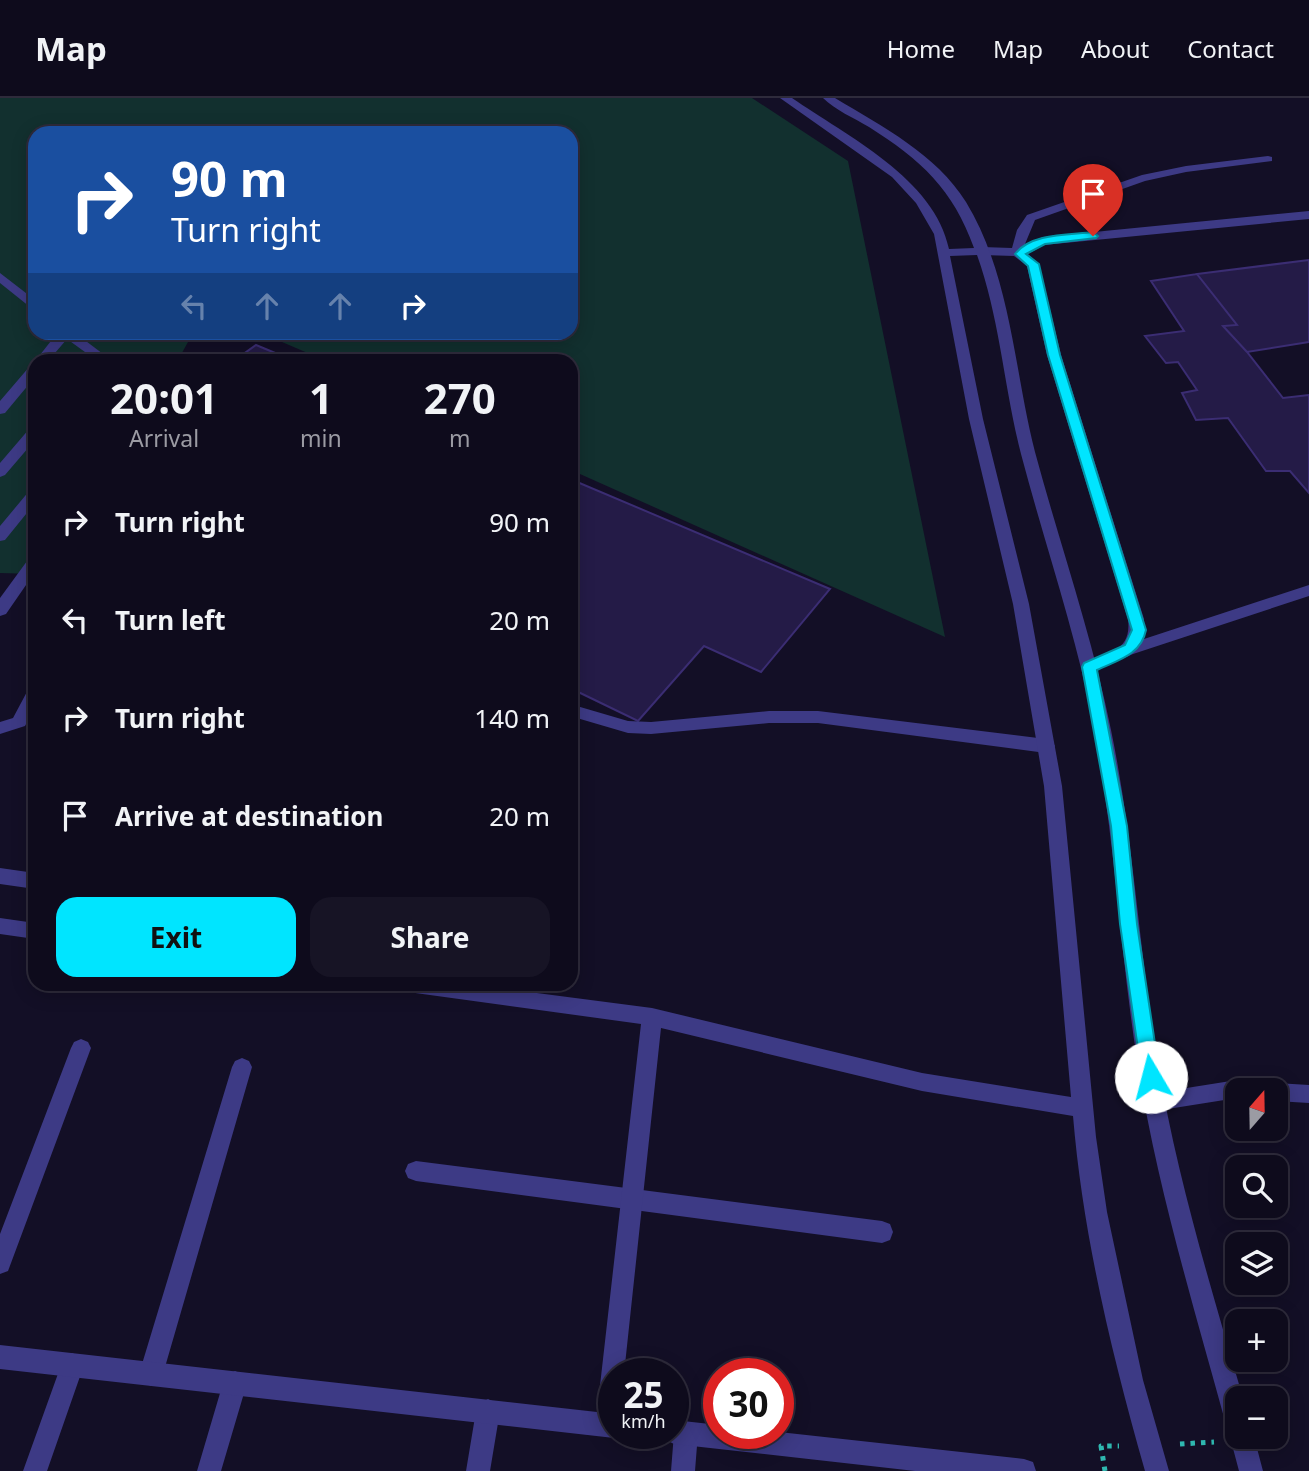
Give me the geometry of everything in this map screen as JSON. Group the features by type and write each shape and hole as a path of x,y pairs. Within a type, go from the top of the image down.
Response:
{"street":[{"path":"785,98 902,181 931,216 945,253 976,419 1021,604 1046,746 1054,799 1083,1108 1096,1212 1131,1380 1157,1471"},
{"path":"828,98 907,149 939,176 960,204 982,251 1029,454 1055,538 1089,667 1119,826 1129,924 1155,1102 1227,1386"},
{"path":"1018,253 1023,230 1031,218 1056,208 1142,178 1186,169 1268,159"},
{"path":"1018,253 1043,241 1309,215"},
{"path":"945,253 1018,253 1033,264 1054,355 1139,630 1137,640 1130,649"},
{"path":"0,277 28,301"},
{"path":"47,354 59,340"},
{"path":"74,340 92,354"},
{"path":"0,410 28,377"},
{"path":"0,472 28,438"},
{"path":"0,536 28,502"},
{"path":"0,610 28,571"},
{"path":"1089,667 1130,649 1309,590"},
{"path":"0,728 19,722 28,705"},
{"path":"578,712 628,727 651,728 769,717 818,717 1046,746"},
{"path":"0,876 28,880"},
{"path":"0,926 28,930"},
{"path":"460,991 652,1017 922,1082 1083,1108"},
{"path":"617,1358 652,1017"},
{"path":"0,1263 82,1048"},
{"path":"151,1374 242,1068"},
{"path":"1155,1102 1225,1091"},
{"path":"1288,1093 1309,1094"},
{"path":"416,1171 882,1232"},
{"path":"0,1357 598,1424"},
{"path":"35,1471 72,1365"},
{"path":"209,1471 235,1383"},
{"path":"478,1471 488,1411"},
{"path":"689,1434 1024,1471"},
{"path":"681,1449 683,1471"},
{"path":"1245,1449 1251,1471"}],"green space":[{"path":"0,98 752,98 848,161 945,637 578,473 578,354 310,354 277,340 578,340 578,126 28,126 28,340 189,340 181,354 28,354 28,574 0,573"}],"building":[{"path":"1309,260 1309,342 1247,352 1223,326 1237,325 1197,274"},
{"path":"1197,274 1237,325 1223,326 1283,398 1309,395 1309,493 1290,471 1266,471 1228,418 1196,420 1182,393 1197,390 1178,362 1166,363 1145,336 1184,331 1151,281"},
{"path":"256,345 278,354 243,354"},
{"path":"578,482 830,589 761,672 704,646 638,721 578,692"}],"route":[{"path":"1093,236 1043,241 1025,248 1020,254 1033,264 1054,355 1139,630 1137,640 1130,649 1089,667 1119,826 1129,924 1151,1077"}]}
